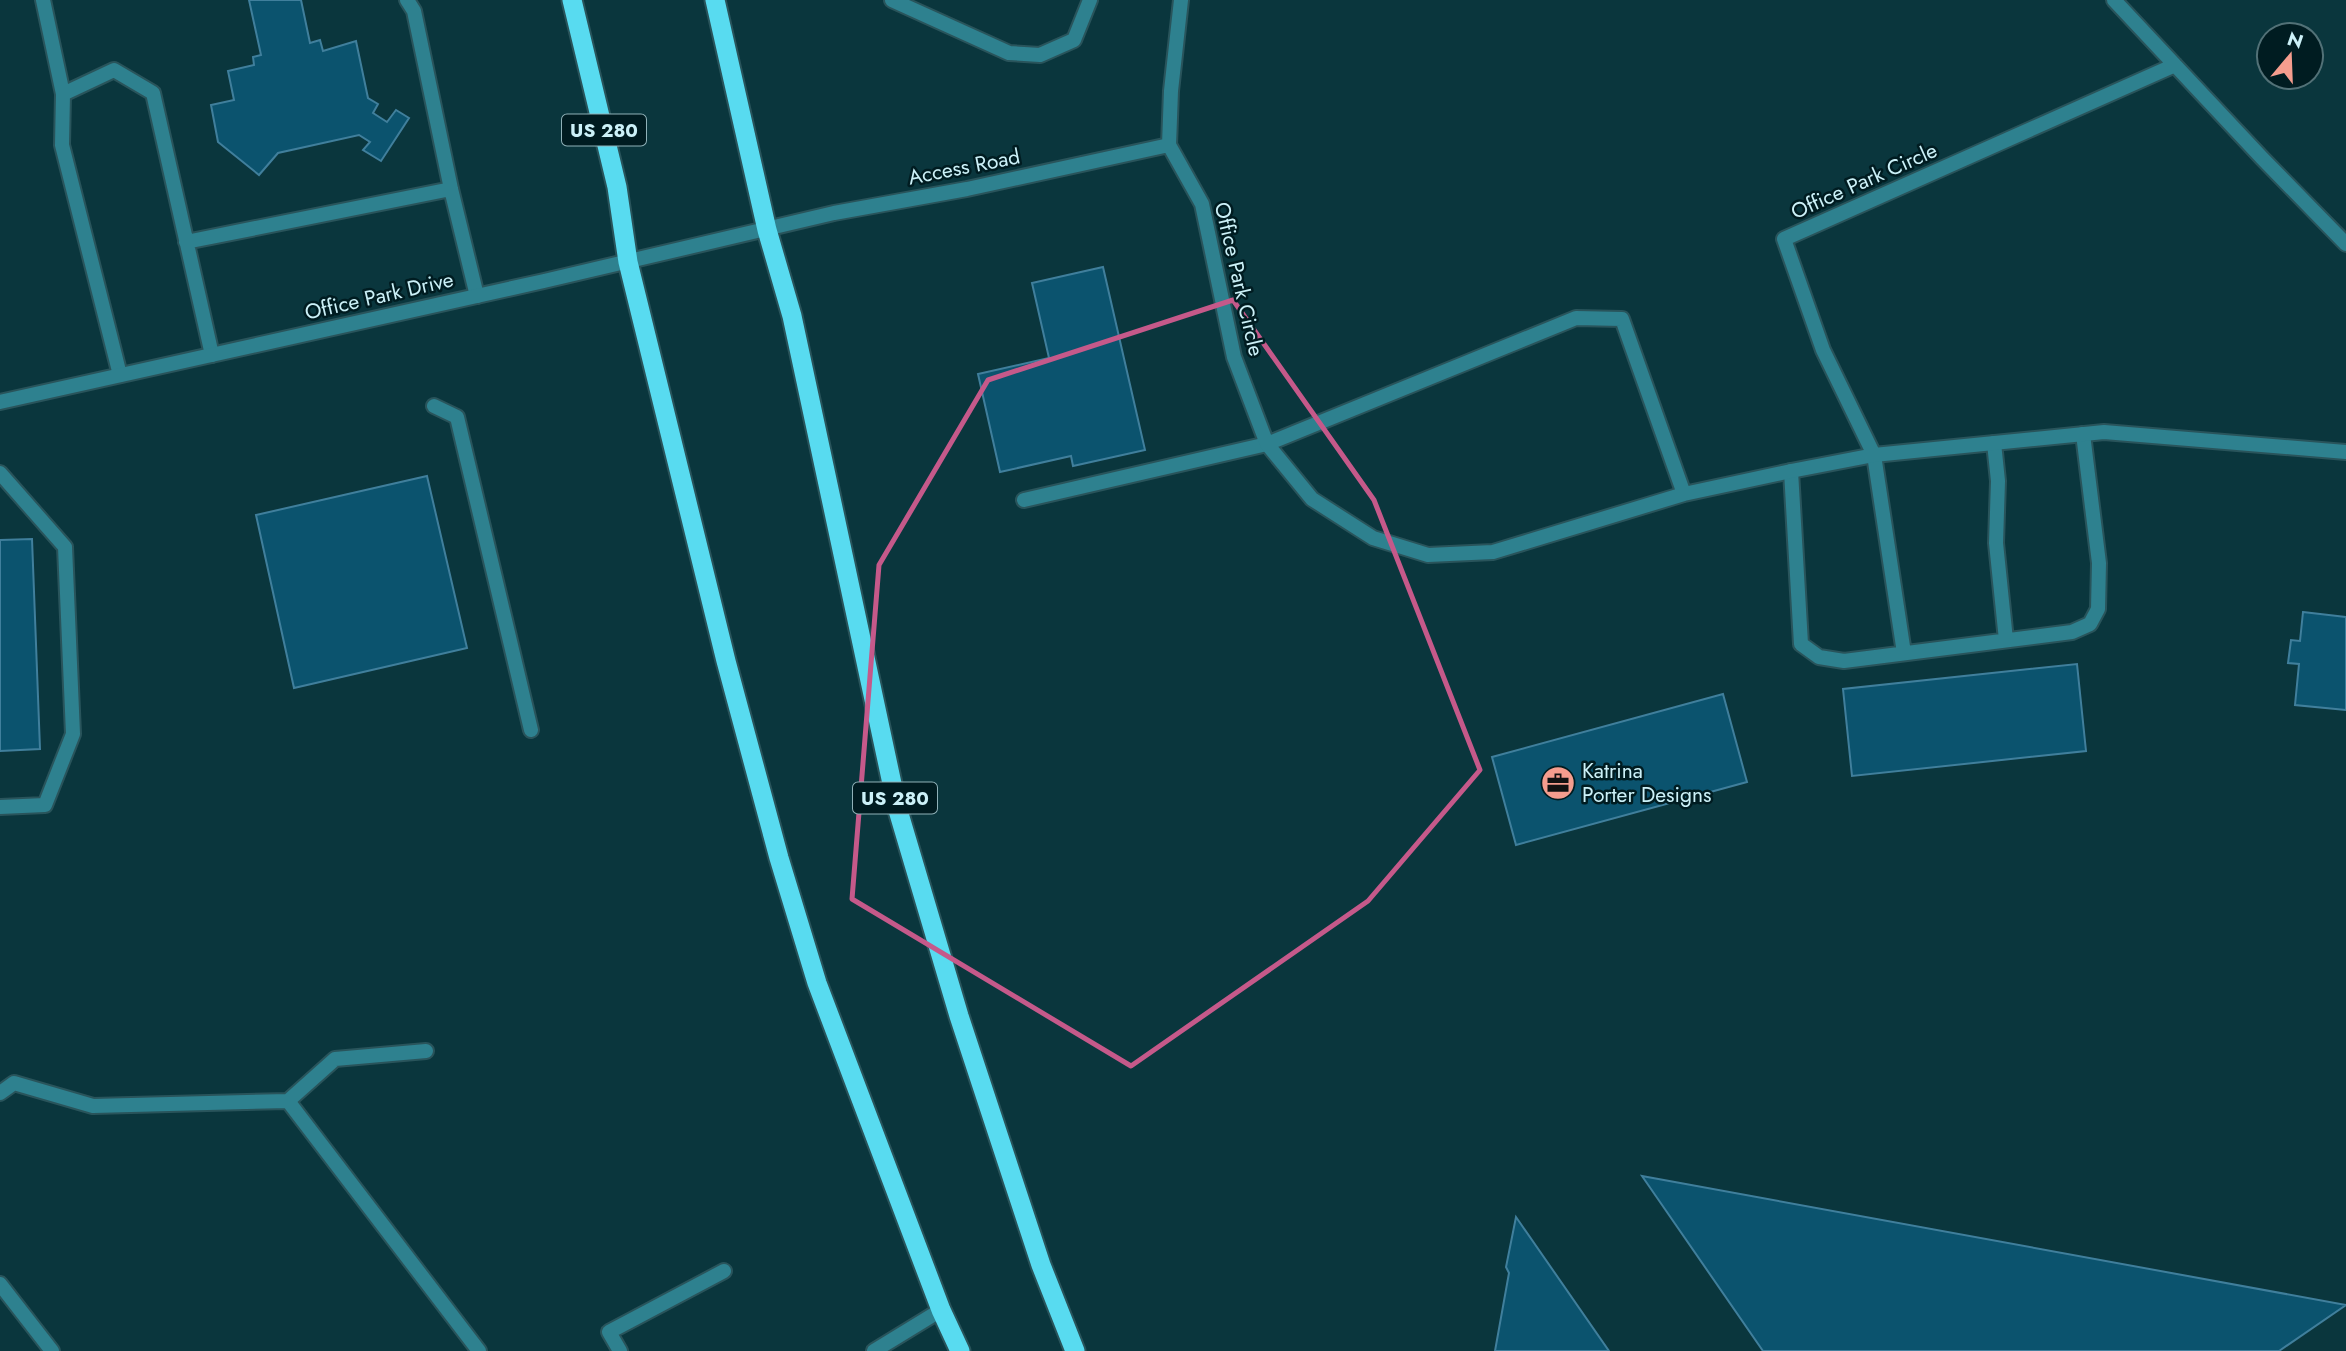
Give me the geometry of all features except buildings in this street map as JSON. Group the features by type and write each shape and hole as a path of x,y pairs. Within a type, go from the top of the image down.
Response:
{"highway":[{"name":"US 280","path":"572,0 617,187 628,262 726,661 779,858 817,983 941,1310 960,1351"},
{"name":"US 280","path":"715,0 767,230 792,316 897,807 963,1029 1041,1265 1075,1351"}],"street":[{"path":"43,0 63,94 61,145 120,375"},
{"path":"407,0 414,11 451,189 477,296"},
{"path":"892,0 1009,53 1040,55 1074,40 1090,0"},
{"path":"1169,145 1171,91 1181,0"},
{"path":"2115,0 2262,158 2345,239"},
{"name":"Office Park Circle","path":"1874,455 1823,350 1784,239 2175,65"},
{"path":"63,94 114,70 153,93 212,355"},
{"name":"Access Road","path":"767,230 834,213 967,189 1169,145"},
{"name":"Office Park Circle","path":"1169,145 1202,204 1234,357 1267,444 1312,499 1373,538 1428,555 1493,552 1684,494 1874,455 2104,432 2346,452"},
{"path":"186,242 451,189"},
{"name":"Office Park Drive","path":"0,402 767,230"},
{"path":"1024,500 1267,444 1576,318 1622,319 1684,494"},
{"path":"434,407 457,417 531,730"},
{"path":"1791,471 1801,644 1819,657 1844,661 2072,632 2090,624 2098,609 2099,563 2083,434"},
{"path":"1994,443 1998,481 1996,543 2006,640"},
{"path":"1874,455 1903,653"},
{"path":"0,473 65,547 73,734 45,805 0,807"},
{"path":"0,1093 14,1083 93,1106 288,1101 335,1059 426,1051"},
{"path":"288,1101 479,1351"},
{"path":"620,1351 609,1332 724,1271"},
{"path":"0,1284 52,1351"},
{"path":"874,1351 941,1310"}],"highlighted area":[{"path":"1233,300 1374,500 1480,770 1368,901 1131,1066 852,899 879,565 988,380"}],"place":[{"name":"Katrina Porter Designs","path":"1558,783"}]}
